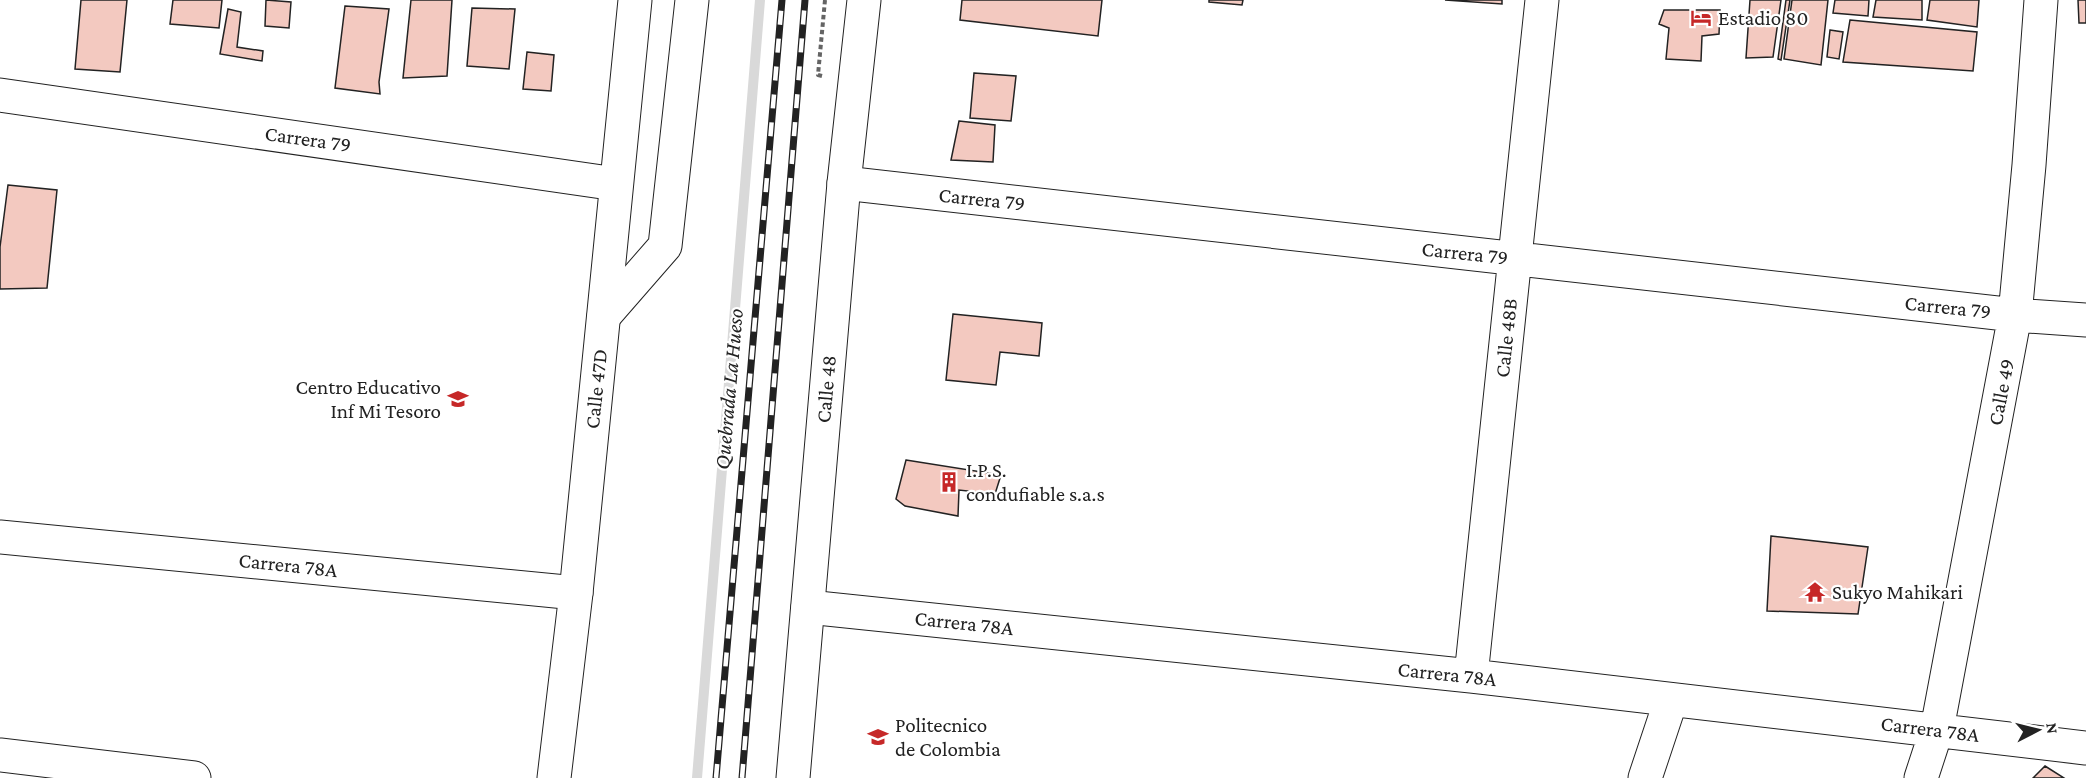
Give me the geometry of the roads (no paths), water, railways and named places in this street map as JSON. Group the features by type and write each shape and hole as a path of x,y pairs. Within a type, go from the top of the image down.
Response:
{"street":[{"name":"Calle 47D","path":"554,778 576,593 635,0"},
{"path":"604,316 665,246 692,0"},
{"name":"Calle 48","path":"793,778 844,183 864,0"},
{"name":"Calle 48B","path":"1471,676 1542,0"},
{"name":"Calle 49","path":"1921,778 1937,729 2015,315 2041,0"},
{"name":"Carrera 79","path":"0,95 616,184"},
{"name":"Carrera 79","path":"844,183 2015,315 2086,320"},
{"name":"Carrera 78A","path":"0,537 576,593"},
{"name":"Carrera 78A","path":"808,607 1471,676 2086,748"},
{"path":"1645,778 1671,699"},
{"path":"0,755 194,778"}],"waterway":[{"name":"Quebrada La Hueso","path":"697,778 760,0"}],"railway":[{"path":"716,778 782,0"},
{"path":"742,778 805,0"}],"place":[{"name":"Estadio 80","path":"1701,18"},
{"name":"Centro Educativo Inf Mi Tesoro","path":"458,399"},
{"name":"I.P.S. condufiable s.a.s","path":"949,482"},
{"name":"Sukyo Mahikari","path":"1815,592"},
{"name":"Politecnico de Colombia","path":"878,737"}]}
